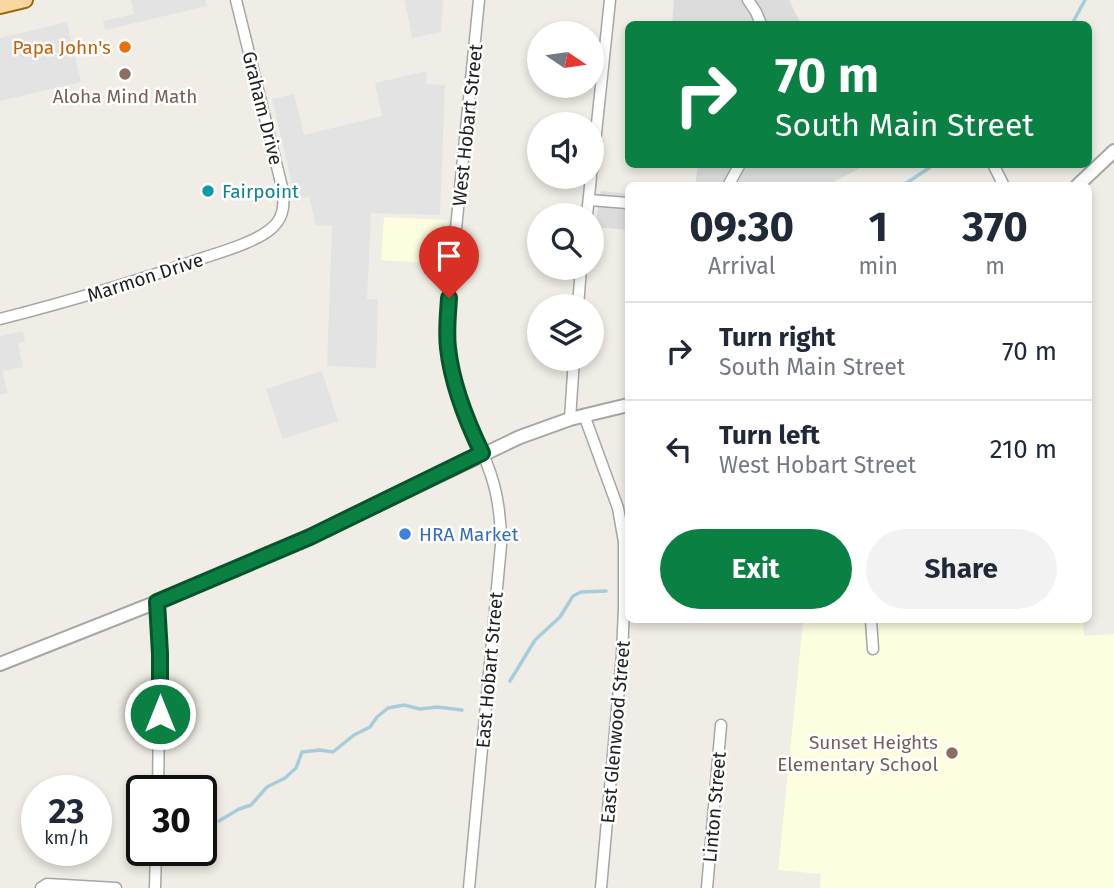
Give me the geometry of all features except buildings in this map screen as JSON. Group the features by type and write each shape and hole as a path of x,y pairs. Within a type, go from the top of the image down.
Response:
{"main road":[{"path":"0,6 24,0"}],"street":[{"name":"Graham Drive","path":"236,0 281,178 284,204 281,216"},
{"name":"West Hobart Street","path":"480,0 447,323 454,381 482,453"},
{"path":"598,112 610,0"},
{"path":"748,0 760,21"},
{"path":"1081,182 1114,151"},
{"path":"589,203 590,189"},
{"path":"589,200 625,203"},
{"name":"Marmon Drive","path":"0,319 87,297 232,248 264,234 281,216"},
{"path":"575,371 577,417"},
{"path":"0,664 157,602 310,537 520,437 577,417 625,406"},
{"name":"East Glenwood Street","path":"577,417 618,508 624,542 622,654 601,888"},
{"name":"East Hobart Street","path":"469,888 501,545 501,516 497,495 482,453"},
{"path":"157,602 160,654 158,775"},
{"path":"871,623 873,649"},
{"name":"Linton Street","path":"708,888 721,725"},
{"path":"155,888 156,866"},
{"path":"41,888 47,884 116,888"}],"shaded area":[{"path":"131,0 205,0 207,6 105,30 103,21 134,14"},
{"path":"405,0 443,0 441,32 412,38"},
{"path":"674,0 789,0 800,21 672,21"},
{"path":"67,22 81,82 0,101 0,38"},
{"path":"427,71 426,84 445,85 440,215 371,213 367,299 378,299 376,368 327,366 332,226 316,225 309,196 296,200 272,99 294,94 304,135 382,116 375,83"},
{"path":"698,168 860,168 834,182 696,182"},
{"path":"601,191 625,194 625,230 604,228 604,203 599,203"},
{"path":"384,217 448,220 442,264 381,260"},
{"path":"23,331 25,341 18,343 23,367 3,371 7,393 0,395 0,336"},
{"path":"322,371 338,421 283,439 266,389"},
{"name":"Sunset Heights Elementary School","path":"803,623 1083,623 1084,636 1114,634 1114,888 820,888 821,874 778,870"}],"waterway":[{"path":"1074,21 1085,0"},
{"path":"908,182 929,168"},
{"path":"510,681 535,640 560,617 573,596 581,592 606,591"},
{"path":"219,821 251,805 267,787 285,778 296,768 302,752 333,752 354,735 370,727 388,708 404,705 420,709 437,707 462,710"}],"place":[{"name":"Papa John's","path":"125,47"},
{"name":"Aloha Mind Math","path":"125,74"},
{"name":"Fairpoint","path":"208,191"},
{"name":"HRA Market","path":"405,534"},
{"name":"Sunset Heights Elementary School","path":"952,753"}],"route":[{"path":"160,714 157,602 310,537 482,453 457,393 451,370 447,323 449,298"}]}
